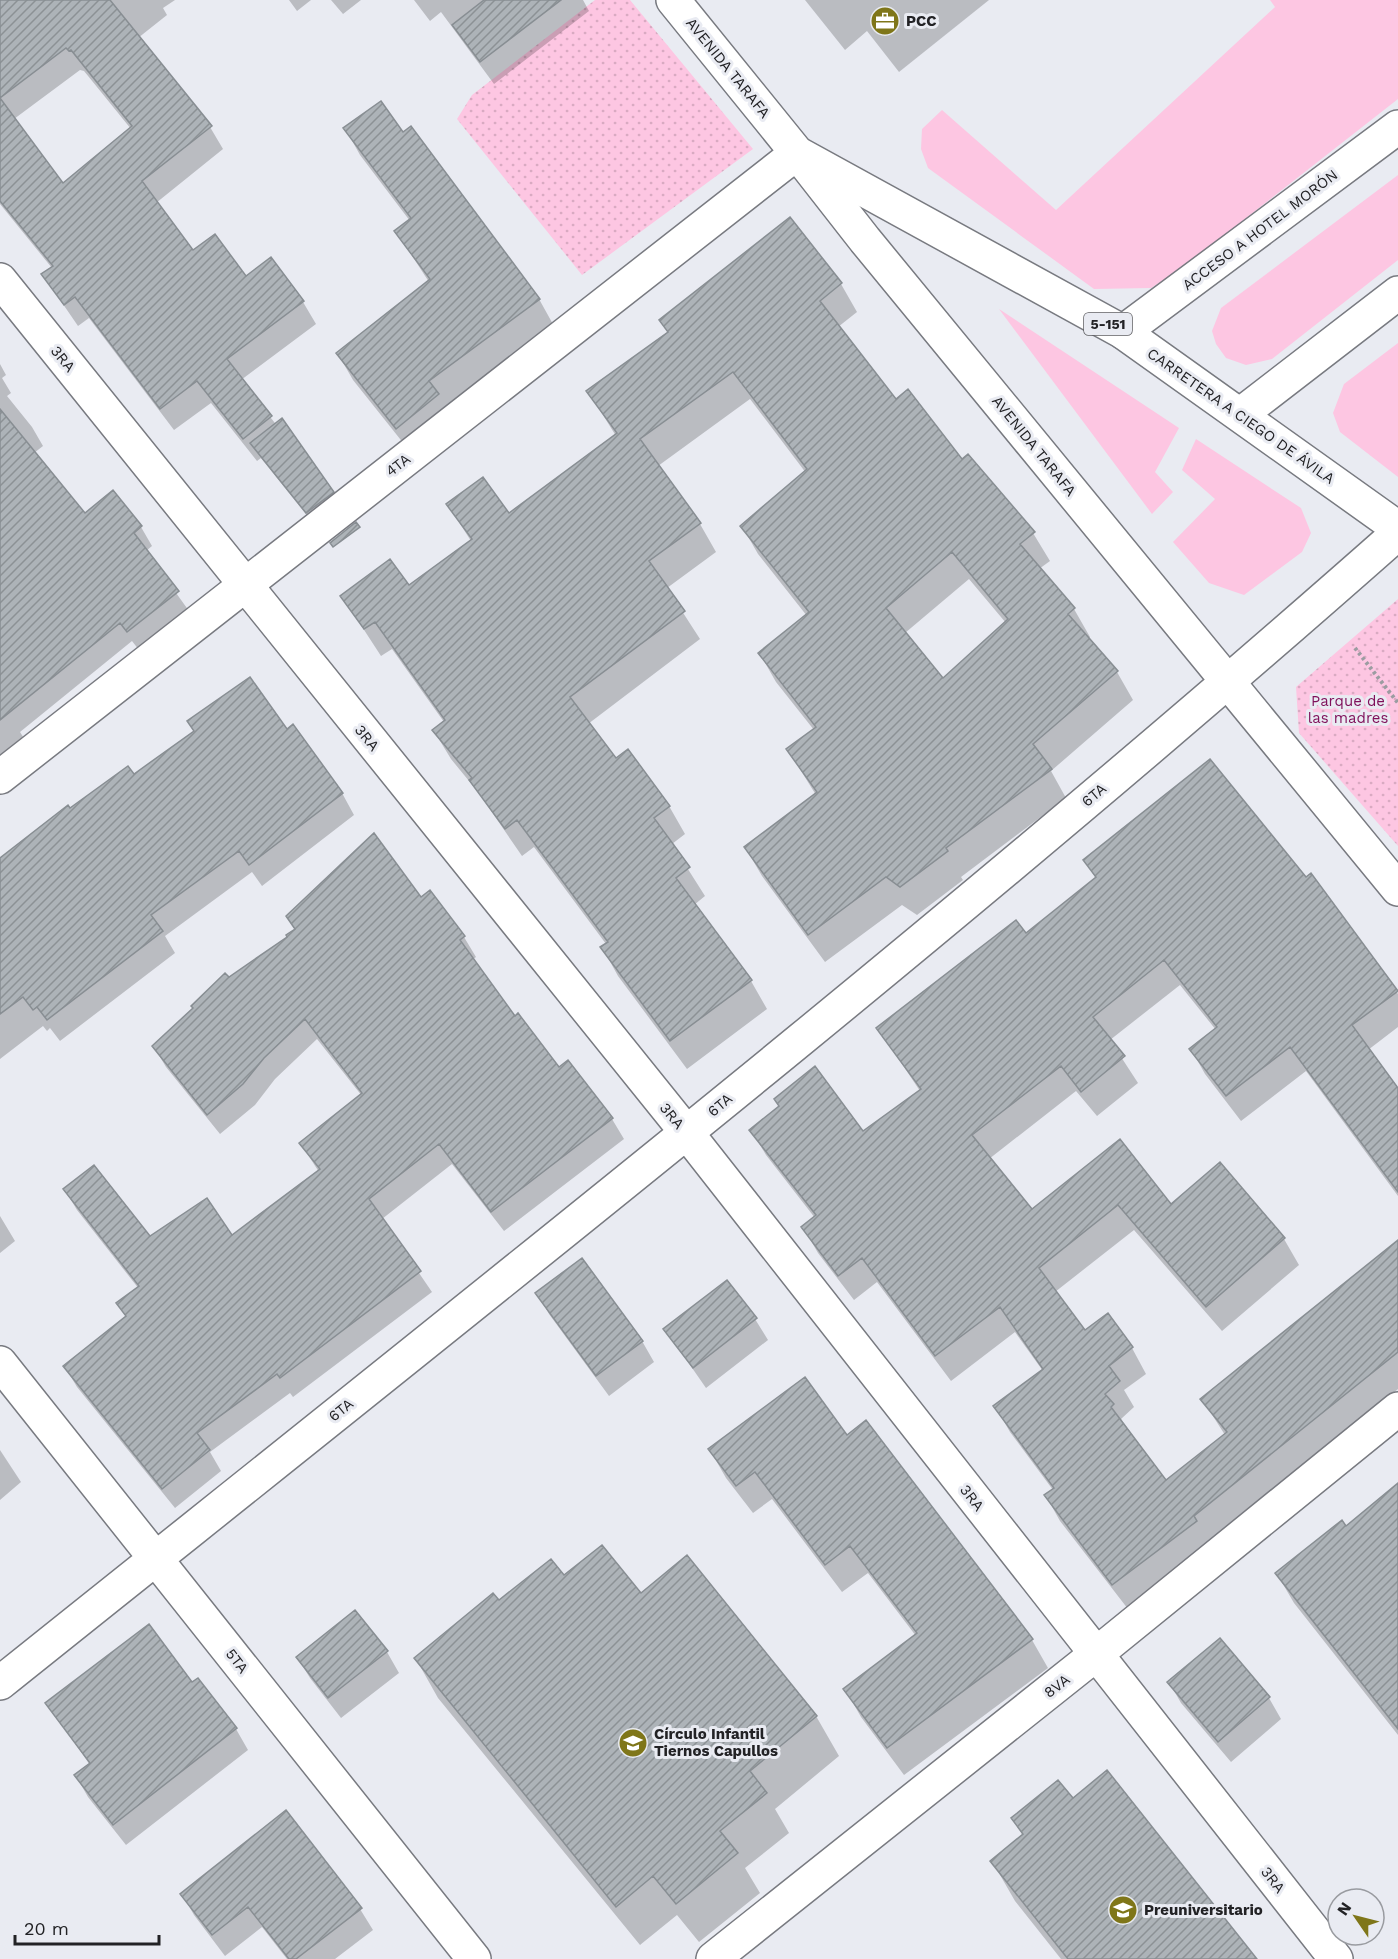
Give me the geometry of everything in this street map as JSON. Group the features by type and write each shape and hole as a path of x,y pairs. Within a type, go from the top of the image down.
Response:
{"street":[{"name":"AVENIDA TARAFA","path":"673,0 865,240 1398,889"},
{"name":"ACCESO A HOTEL MORÓN","path":"1123,332 1398,127"},
{"name":"CARRETERA A CIEGO DE ÁVILA","path":"797,153 1123,332 1398,528"},
{"name":"4TA","path":"0,777 797,153"},
{"name":"3RA","path":"0,280 244,586 687,1133 1336,1959"},
{"path":"1241,414 1398,293"},
{"name":"6TA","path":"0,1683 687,1133 1229,682 1398,533"},
{"name":"5TA","path":"0,1363 474,1959"},
{"name":"8VA","path":"713,1959 1095,1655 1398,1409"}],"path":[{"path":"1355,648 1398,703"}],"green space":[{"path":"595,0 630,0 753,149 582,275 457,119 472,95"},
{"path":"1270,0 1398,0 1398,99 1181,269 1151,288 1094,289 928,168 921,149 922,129 942,110 1056,210 1275,7"},
{"path":"1398,175 1398,260 1272,359 1246,365 1226,358 1216,344 1212,331 1221,308"},
{"path":"999,309 1179,428 1155,472 1173,492 1152,514"},
{"path":"1398,343 1398,477 1340,432 1333,413 1344,384"},
{"path":"1196,439 1301,508 1311,533 1302,552 1244,595 1209,583 1173,542 1215,499 1182,470"},
{"name":"Parque de las madres","path":"1398,599 1398,846 1299,733 1296,687"}],"building":[{"path":"0,0 110,0 212,126 142,181 193,250 215,234 246,276 271,257 304,301 227,359 272,416 243,439 197,381 160,409 75,297 64,305 41,274 53,266 0,201","holes":["66,48 71,50 132,126 63,183 0,98"]},
{"path":"484,0 561,0 480,62 452,25"},
{"path":"381,101 403,132 411,126 540,299 429,381 439,394 396,429 336,353 430,279 394,231 411,218 343,128"},
{"path":"790,217 842,283 820,301 896,399 908,389 962,459 968,454 1035,532 1020,544 1075,608 1068,614 1118,671 1033,744 1052,769 946,848 948,851 900,887 886,877 808,935 744,847 817,792 786,749 816,727 758,653 809,612 740,526 807,469 733,372 640,439 701,523 649,561 685,611 570,697 616,758 628,749 670,806 654,818 690,867 676,878 752,980 670,1041 600,947 608,942 517,820 505,829 469,780 472,778 432,730 445,720 375,622 364,629 340,596 390,559 409,585 472,539 446,504 483,477 509,513 617,433 586,391 668,332 659,320","holes":["952,552 1008,619 943,678 886,608"]},
{"path":"0,409 85,513 113,490 142,526 134,533 179,591 127,632 120,623 0,720"},
{"path":"282,418 334,492 306,513 250,443"},
{"path":"356,522 360,527 333,547 330,543"},
{"path":"250,677 287,729 293,724 343,793 249,865 239,851 151,915 163,931 47,1020 37,1007 33,1010 23,997 0,1014 0,858 68,805 70,808 128,766 134,774 194,731 187,721"},
{"path":"1210,759 1306,877 1311,873 1398,991 1352,1025 1398,1088 1398,1192 1290,1047 1226,1096 1189,1049 1217,1027 1164,960 1093,1017 1125,1056 1081,1092 1061,1066 972,1135 1032,1209 1120,1139 1171,1204 1220,1162 1285,1238 1206,1307 1118,1205 1039,1268 1085,1330 1108,1313 1133,1347 1109,1366 1120,1381 1105,1394 1114,1404 1111,1407 1166,1480 1227,1432 1200,1399 1398,1240 1398,1352 1194,1516 1197,1521 1112,1585 1044,1495 1054,1488 993,1406 1043,1369 1000,1307 935,1356 862,1258 838,1276 801,1227 816,1215 749,1130 779,1106 774,1099 815,1066 863,1131 921,1089 876,1028 1016,920 1026,933 1096,877 1083,860"},
{"path":"374,833 421,897 430,890 465,936 460,940 515,1016 518,1013 559,1067 568,1060 613,1118 491,1212 439,1144 369,1199 421,1271 280,1378 277,1374 197,1433 210,1450 162,1489 63,1366 126,1316 116,1303 139,1286 63,1189 94,1165 150,1236 207,1198 232,1235 320,1169 299,1143 362,1093 305,1019 264,1058 243,1084 207,1115 152,1046 193,1008 191,1006 225,973 229,977 287,937 286,935 295,929 286,916"},
{"path":"582,1258 643,1341 596,1376 535,1293"},
{"path":"727,1280 757,1318 693,1368 663,1329"},
{"path":"805,1377 847,1435 866,1420 1033,1639 887,1748 843,1689 917,1633 850,1546 825,1565 755,1472 736,1486 708,1449"},
{"path":"1398,1483 1398,1729 1275,1573 1342,1520 1346,1526"},
{"name":"Círculo Infantil Tiernos Capullos","path":"602,1545 641,1593 687,1555 817,1716 750,1771 767,1793 720,1831 738,1853 676,1904 653,1876 616,1907 414,1658 493,1593 499,1600 551,1559 564,1575"},
{"path":"355,1610 388,1651 328,1698 296,1657"},
{"path":"149,1624 192,1682 198,1678 237,1728 113,1825 74,1775 90,1763 45,1703"},
{"path":"1220,1638 1270,1697 1218,1742 1167,1682"},
{"name":"Preuniversitario","path":"1107,1770 1257,1959 1068,1959 990,1861 1023,1834 1011,1818 1058,1780 1073,1798"},
{"path":"286,1810 362,1908 296,1959 289,1959 248,1907 212,1935 180,1894"}],"place":[{"name":"PCC","path":"885,21"},
{"name":"Círculo Infantil Tiernos Capullos","path":"633,1743"},
{"name":"Preuniversitario","path":"1123,1910"}]}
